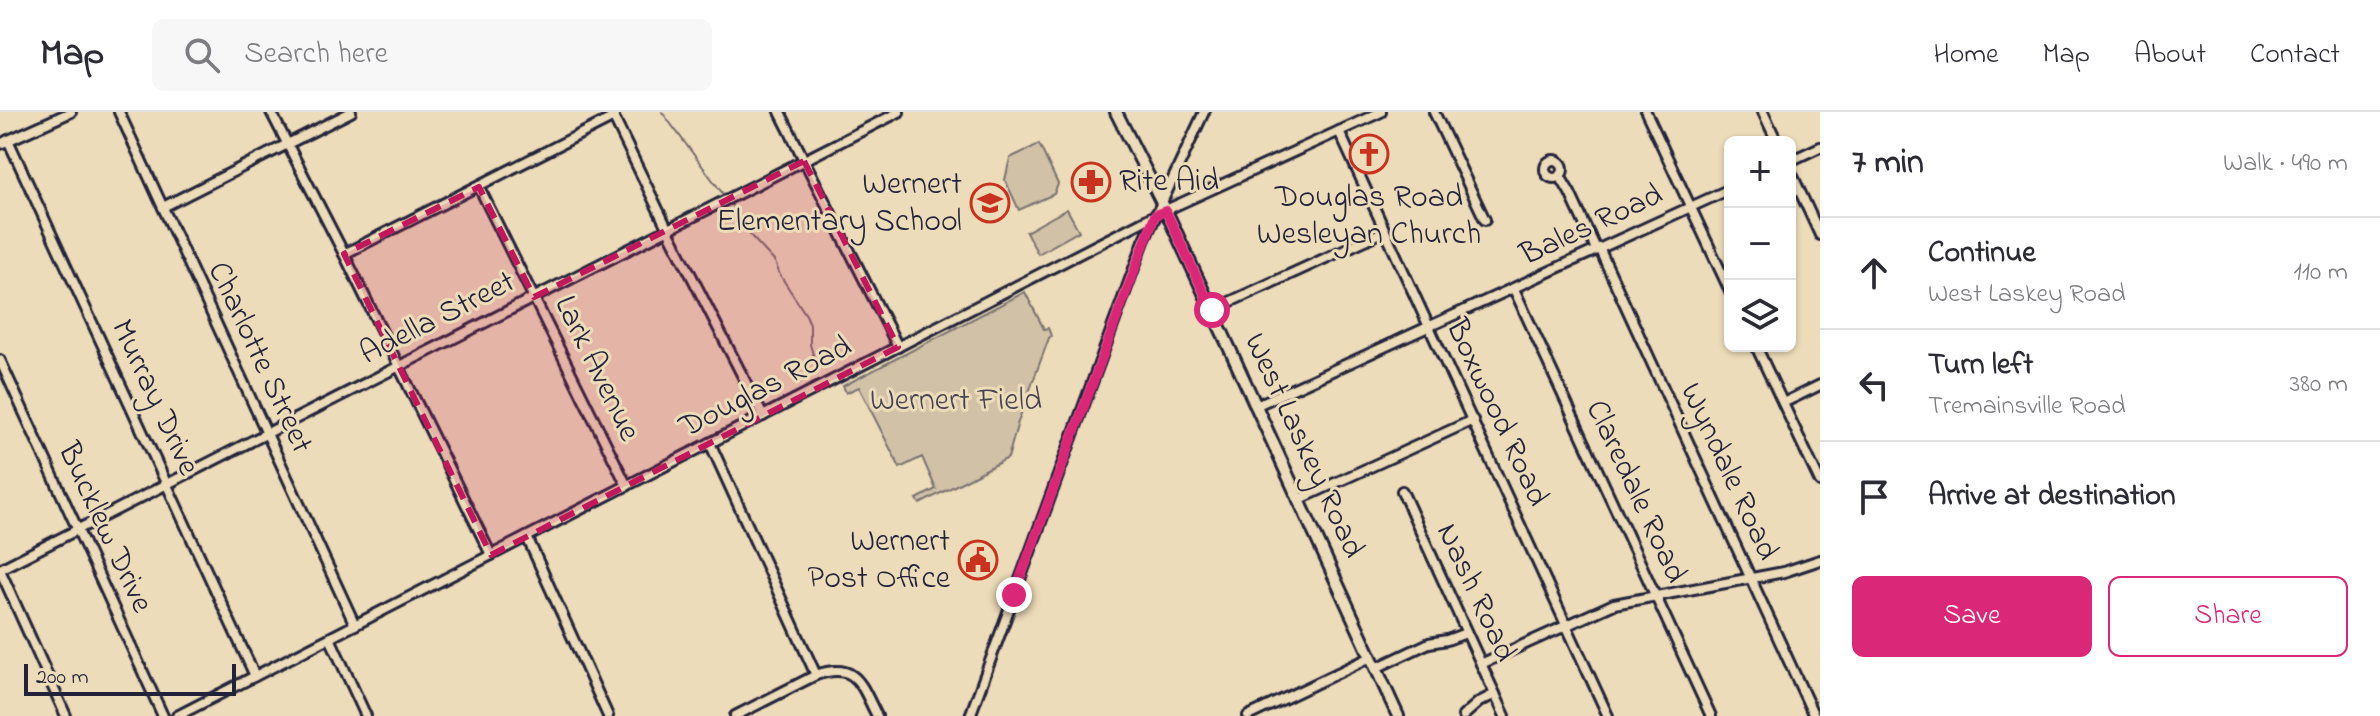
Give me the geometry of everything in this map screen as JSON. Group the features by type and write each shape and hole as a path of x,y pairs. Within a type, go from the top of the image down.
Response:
{"main road":[{"name":"West Laskey Road","path":"1116,112 1212,310 1398,716"}],"street":[{"path":"4,142 71,112"},
{"name":"Charlotte Street","path":"119,112 355,625"},
{"path":"271,112 491,555"},
{"path":"163,207 351,112"},
{"path":"780,112 898,347"},
{"name":"Adella Street","path":"0,570 899,112"},
{"path":"1164,208 1204,112"},
{"name":"Douglas Road","path":"177,716 188,714 255,676 1164,208 1381,112"},
{"path":"1434,112 1485,220"},
{"path":"1646,112 1725,280"},
{"path":"1763,112 1774,136"},
{"path":"344,254 479,187 613,115 763,416"},
{"name":"Boxwood Road","path":"1339,131 1608,716"},
{"name":"Murray Drive","path":"4,142 168,483 255,676"},
{"path":"1796,158 1820,147"},
{"name":"Wyndale Road","path":"1560,176 1597,249 1814,716"},
{"path":"1796,183 1820,235"},
{"name":"Lark Avenue","path":"479,187 627,486"},
{"name":"Bales Road","path":"1255,406 1724,192"},
{"path":"970,716 1155,215"},
{"path":"1212,310 1385,231"},
{"name":"Claredale Road","path":"1514,289 1711,716"},
{"path":"1759,352 1820,482"},
{"name":"Bucklew Drive","path":"0,360 163,716"},
{"path":"1783,403 1820,385"},
{"path":"1298,500 1473,420"},
{"path":"710,443 816,675"},
{"name":"Nash Road","path":"1402,491 1505,716"},
{"path":"527,537 608,716"},
{"path":"1481,664 1614,604 1751,578 1820,560"},
{"path":"0,570 66,716"},
{"path":"1376,668 1429,643 1466,633"},
{"path":"330,638 366,716"},
{"path":"1248,716 1371,657"},
{"path":"735,716 816,675 845,670 861,684 877,716"},
{"path":"1463,716 1479,702 1495,694"}],"highlighted area":[{"path":"804,161 898,347 491,555 344,254 479,187 534,297"}],"green space":[{"path":"1039,144 1058,184 1054,194 1019,210 1005,180 1010,158"},
{"path":"1067,209 1079,231 1038,254 1026,232"},
{"name":"Wernert Field","path":"1025,292 1044,329 1048,328 1051,336 1018,422 1008,458 920,504 917,499 936,489 922,457 900,468 859,387 846,393 843,386"}],"waterway":[{"path":"662,112 723,194"},
{"path":"731,204 750,235 775,262 806,315 818,373"}],"place":[{"name":"Douglas Road Wesleyan Church","path":"1369,154"},
{"name":"Rite Aid","path":"1091,182"},
{"name":"Wernert Elementary School","path":"990,203"},
{"name":"Wernert Post Office","path":"978,560"}],"route":[{"path":"1014,595 1155,215 1166,211 1212,310"}]}
